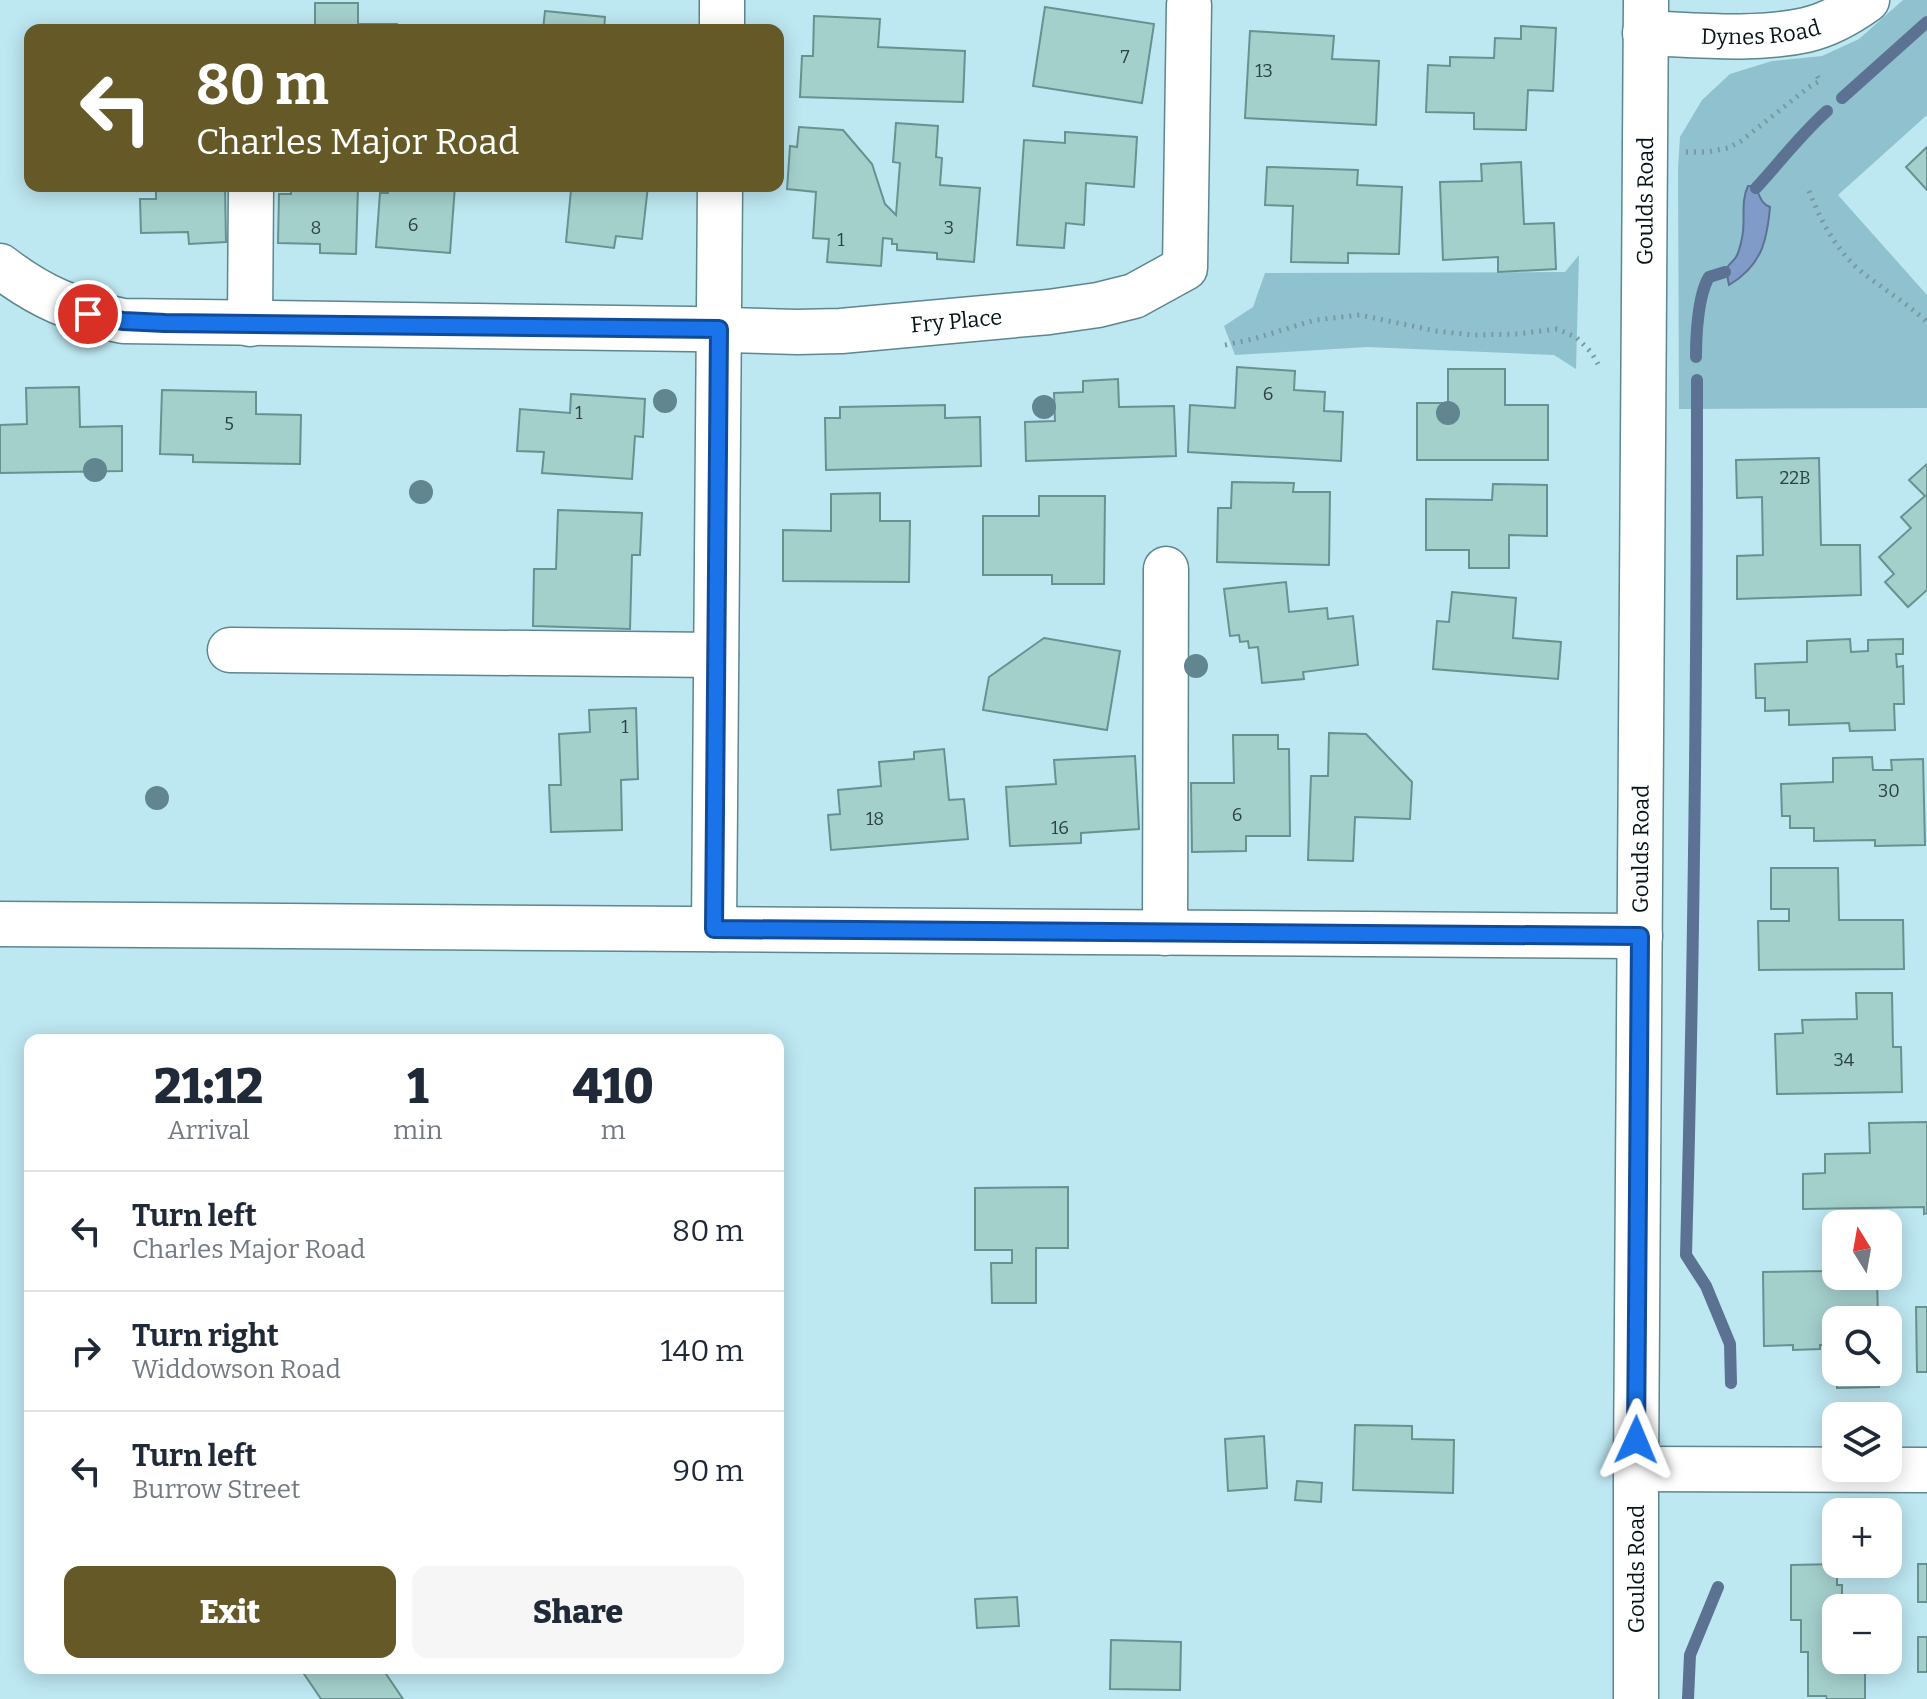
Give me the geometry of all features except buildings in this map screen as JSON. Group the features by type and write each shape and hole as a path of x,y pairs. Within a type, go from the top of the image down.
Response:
{"street":[{"path":"722,0 722,24"},
{"name":"Dynes Road","path":"1646,17 1759,34 1808,29 1847,14 1867,0"},
{"name":"Fry Place","path":"0,266 24,285 56,302 88,314 123,321 797,332 853,330 1098,305 1134,296 1185,268 1189,5"},
{"name":"Goulds Road","path":"1636,1699 1646,17"},
{"path":"250,324 251,192"},
{"path":"714,929 720,192"},
{"path":"1165,933 1166,569"},
{"path":"230,650 716,655"},
{"path":"0,924 1640,936"},
{"path":"1636,1469 1927,1470"}],"path":[{"path":"1683,152 1728,148 1820,81"},
{"path":"1809,191 1830,234 1854,265 1927,322"},
{"path":"1225,345 1315,320 1360,315 1436,331 1473,335 1557,329 1576,337 1599,365"}],"shaded area":[{"path":"1903,0 1927,0 1927,115 1838,195 1927,295 1927,408 1679,409 1680,137 1702,100 1730,74 1772,61 1822,56 1859,39"},
{"path":"1748,186 1755,188 1763,203 1770,207 1767,231 1755,261 1729,285 1725,272 1740,245"},
{"path":"1579,255 1576,369 1554,355 1367,347 1235,355 1224,326 1253,307 1265,273 1565,272"}],"waterway":[{"path":"1842,98 1927,22"},
{"path":"1756,188 1827,111"},
{"path":"1696,357 1698,316 1705,285 1709,277 1725,272"},
{"path":"1697,380 1694,817 1686,1255 1706,1286 1730,1344 1731,1383"},
{"path":"1688,1699 1690,1655 1718,1587"}],"route":[{"path":"88,314 123,321 165,323 719,329 714,929 1640,936 1636,1440"}]}
